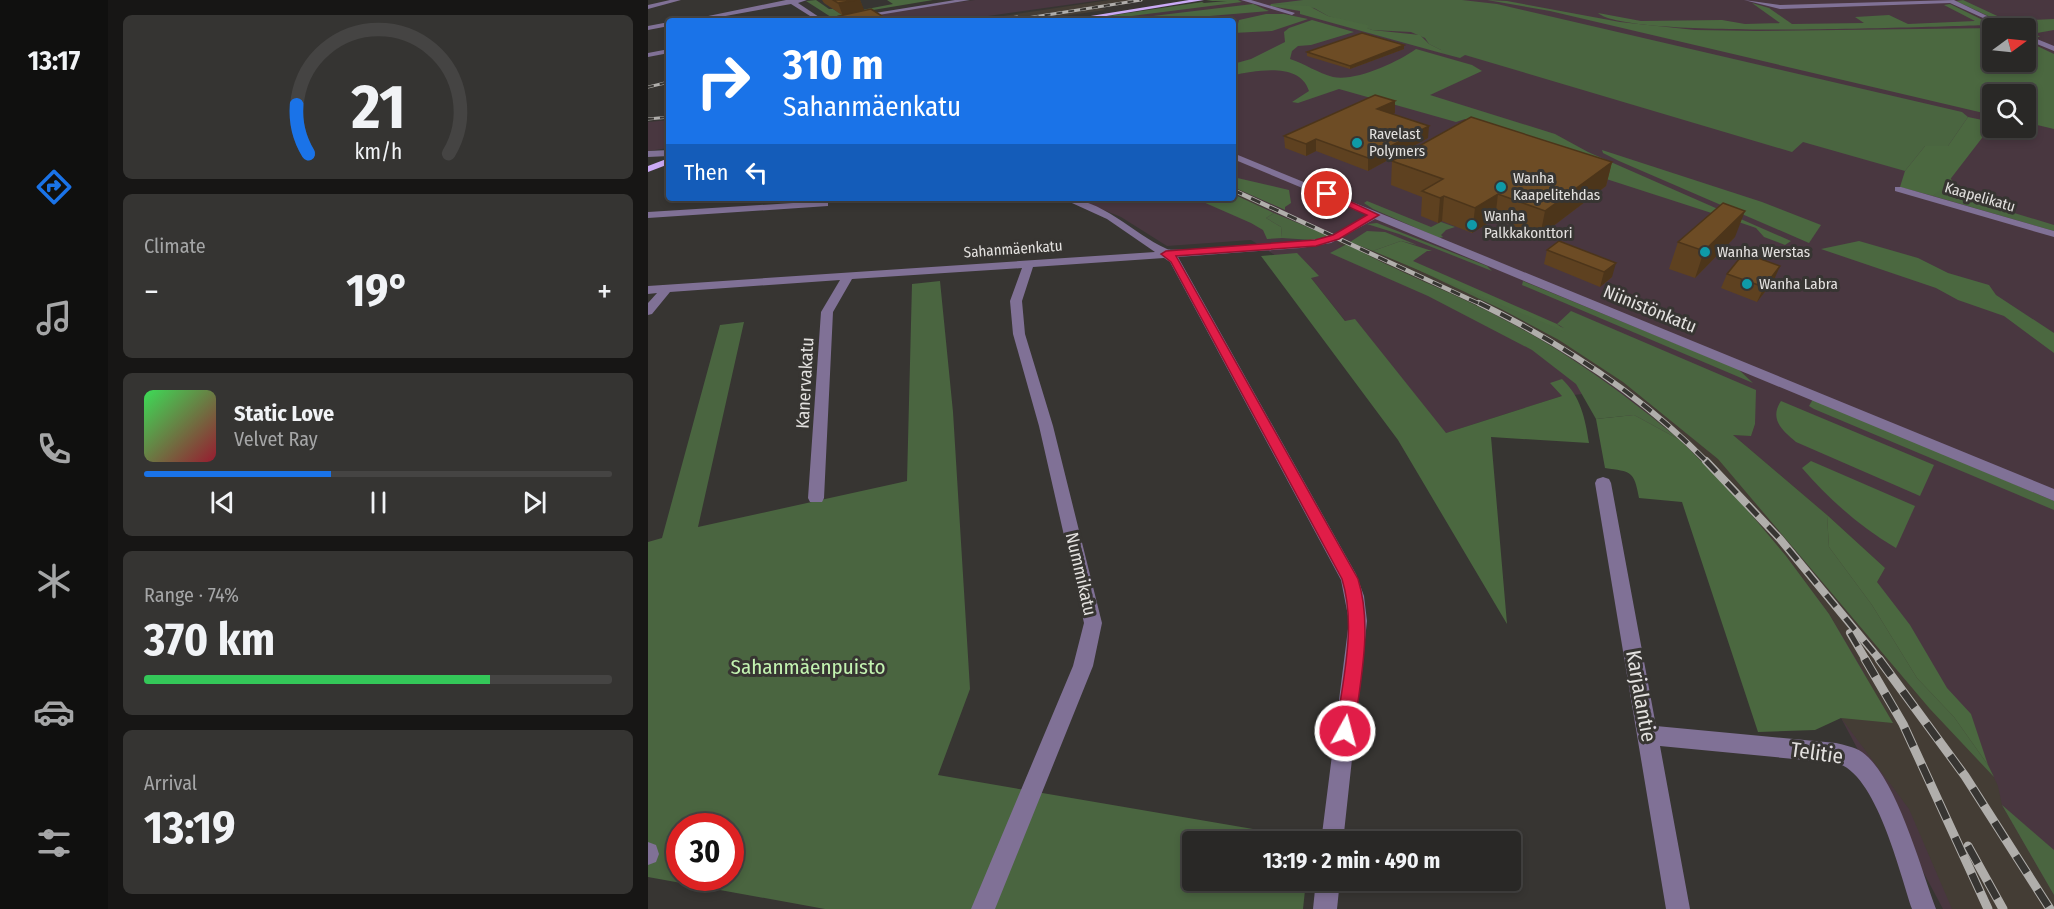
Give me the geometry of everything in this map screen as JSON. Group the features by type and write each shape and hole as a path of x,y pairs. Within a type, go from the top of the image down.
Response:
{"main road":[{"path":"1083,18 1201,0"},
{"path":"648,169 666,162"}],"street":[{"path":"648,7 678,0"},
{"path":"703,18 804,0"},
{"path":"849,18 967,0"},
{"path":"1244,0 1292,13"},
{"path":"1747,0 1780,7 1950,1 1986,18"},
{"path":"791,1 817,18"},
{"path":"648,28 666,25"},
{"path":"2036,41 2054,49"},
{"path":"648,55 666,52"},
{"path":"648,154 666,153"},
{"name":"Niinistönkatu","path":"1236,157 2054,495"},
{"name":"Kaapelikatu","path":"1898,189 2054,234"},
{"path":"1073,201 1111,217 1175,260 1339,556 1355,596 1358,621 1333,831"},
{"path":"648,215 824,204"},
{"name":"Sahanmäenkatu","path":"648,290 1316,243 1336,237 1374,215"},
{"name":"Nummikatu","path":"983,909 1083,666 1093,623 1046,426 1019,334 1016,301 1029,263"},
{"name":"Kanervakatu","path":"816,498 827,312 848,276"},
{"path":"648,311 666,289"},
{"name":"Karjalantie","path":"1603,483 1678,909"},
{"name":"Telitie","path":"1648,735 1836,753 1853,758 1865,769 1879,793 1924,909"},
{"path":"1325,909 1327,891"}],"shaded area":[{"path":"975,0 1102,0 974,18 859,18"},
{"path":"1109,0 1147,0 1099,8 1106,10 1049,18 990,18"},
{"path":"1238,0 2054,0 2054,909 1943,909 1841,718 1606,392 1562,396 1437,436 1311,278 1251,240 1167,246 1121,217 1081,201 1236,201 1236,18 1101,18"},
{"path":"666,120 666,148 648,151 648,122"},
{"path":"1236,188 1345,240 1455,284 1615,353 1755,424 1751,436 1733,435 1885,568 1877,582 1988,765 1998,786 2002,805 2054,895 2054,909 1952,909 1909,809 1841,718 1866,675 1829,614 1786,556 1734,494 1680,440 1625,394 1564,353 1502,318 1369,256 1337,244 1341,241 1236,195"}],"green space":[{"path":"816,0 841,14 893,4 887,0 933,0 831,17 806,1"},
{"path":"1238,0 1242,2 1116,18 1094,18 1202,2 1227,1 1206,1"},
{"path":"1303,0 1462,0 1497,4 1962,112 1968,117 1948,146 1925,146 1905,171 1803,142 1792,152 1465,55 1460,58 1441,53 1441,50 1429,44 1425,38 1411,32 1372,30 1328,16 1314,8 1271,4"},
{"path":"1487,0 1507,1 1620,22 1695,30 1982,28 1982,72 2036,72 2036,45 2054,54 2054,129 2036,125 2036,84 1982,84 1982,113 1550,11"},
{"path":"1963,0 2002,18 1993,18 1956,1"},
{"path":"1752,3 1769,8 1792,24 1864,23 1855,17 1889,15 1908,24 1975,21 1944,5 1950,4 1982,20 1982,25 1785,30 1721,29 1621,21 1598,13 1641,21 1722,20 1745,24 1780,23"},
{"path":"1253,4 1269,11 1198,18 1136,18"},
{"path":"1271,4 1309,6 1328,16 1367,25 1369,26 1367,28 1372,30 1420,35 1429,44 1441,50 1441,53 1300,14 1300,11 1270,6"},
{"path":"1266,14 1284,14 1308,19 1272,31 1236,33 1239,20"},
{"path":"2054,19 2054,30 2037,33 2036,20"},
{"path":"1312,20 1354,32 1311,45 1298,46 1292,51 1290,59 1333,77 1353,77 1376,70 1399,60 1416,49 1472,65 1482,71 1430,95 1555,134 1588,152 1791,241 1785,245 1764,237 1756,228 1563,165 1505,132 1465,119 1456,122 1339,89 1298,103 1292,102 1309,91 1296,75 1276,70 1236,75 1236,63 1251,59 1285,42 1284,32"},
{"path":"1968,117 1982,120 1982,138 1945,186 1933,196 1900,187 1905,171 1925,146 1948,146"},
{"path":"1602,150 1762,202 1821,225 1809,243 1619,161 1603,153"},
{"path":"1236,178 1289,190 1291,203 1285,207 1285,210 1236,188"},
{"path":"1950,178 1968,199 2054,225 2054,231 1933,196"},
{"path":"1236,195 1274,213 1266,218 1281,227 1282,238 1267,239 1263,230 1201,201 1236,201"},
{"path":"1367,201 1431,227 1441,222 1455,227 1446,230 1441,235 1443,237 1439,238 1373,209 1364,203"},
{"path":"1274,213 1329,236 1312,240 1282,238 1281,227 1266,218"},
{"path":"1377,223 1487,266 1492,271 1399,234 1367,224"},
{"path":"1367,231 1385,232 1417,245 1401,241 1373,251 1350,242"},
{"path":"1401,241 1432,251 1427,251 1413,261 1557,324 1566,332 1373,251"},
{"path":"1859,241 1918,258 1948,273 1989,285 1996,295 2054,333 2054,353 2004,316 1958,300 1936,288 1821,249"},
{"path":"1347,244 1484,309 1551,346 1616,390 1680,440 1634,415 1596,419 1576,384 1532,350 1428,296 1330,253"},
{"path":"1297,253 1319,276 1311,278 1345,321 1355,319 1446,433 1562,396 1550,383 1562,379 1574,393 1584,417 1589,443 1491,437 1507,624 1398,440 1261,256"},
{"path":"1408,265 1564,328 1557,324 1571,311 1756,390 1755,424 1751,436 1733,435 1827,515 1829,547 1872,605 1917,678 1954,717 1994,777 1930,709 1718,459 1623,382 1559,340 1503,310"},
{"name":"Sahanmäenpuisto","path":"940,281 953,412 970,689 938,775 1264,831 1182,831 1182,891 1305,891 1303,909 825,909 725,891 744,891 744,813 666,813 666,880 648,877 648,542 662,538 720,325 744,322 698,527 907,481 912,284"},
{"path":"1523,281 1738,369 1753,383 1522,285"},
{"path":"1813,399 2054,501 2054,510 1814,409 1809,406"},
{"path":"1781,401 1934,465 1920,496 1796,442 1782,428 1777,419 1776,413"},
{"path":"1634,415 1680,440 1734,494 1786,556 1829,614 1893,723 1841,718 1815,730 1758,732 1682,502 1639,498 1635,482 1630,474 1605,468 1596,419"},
{"path":"1811,461 1915,506 1896,548 1858,522 1823,491 1802,468"},
{"path":"1827,515 1885,568 1877,582 1910,625 1947,688 1971,714 1988,765 1954,717 1917,678 1872,605 1829,547"},
{"path":"2002,805 2054,850 2054,895"}],"building":[{"path":"833,0 856,0 838,3"},
{"path":"871,9 885,18 842,18 839,16"},
{"path":"1362,33 1404,45 1350,66 1307,52"},
{"name":"Ravelast Polymers","path":"1375,95 1395,101 1377,109 1429,126 1368,158 1316,139 1306,144 1284,136"},
{"path":"1471,117 1612,162 1545,211 1498,194 1475,208 1444,196 1440,198 1422,191 1443,179 1392,161"},
{"path":"1723,203 1745,211 1704,251 1678,242"},
{"path":"1559,241 1616,263 1604,272 1547,250"},
{"path":"1744,253 1780,266 1764,287 1727,274"}],"railway":[{"path":"1028,18 1141,0"},
{"path":"1010,18 1017,17"},
{"path":"648,87 666,83"},
{"path":"648,119 666,117"},
{"path":"1236,191 1482,305"},
{"path":"1479,303 1541,336 1600,373 1655,415 1706,461"},
{"path":"1706,461 1780,539 1880,660"},
{"path":"1850,633 1866,660"},
{"path":"1865,659 1903,724 1988,909"},
{"path":"1879,659 1965,776 2050,909"},
{"path":"1968,846 2003,909"}],"place":[{"name":"Ravelast Polymers","path":"1357,143"},
{"name":"Wanha Kaapelitehdas","path":"1501,187"},
{"name":"Wanha Palkkakonttori","path":"1472,225"},
{"name":"Wanha Werstas","path":"1705,252"},
{"name":"Wanha Labra","path":"1747,284"}],"route":[{"path":"1327,194 1374,215 1336,237 1316,243 1166,254 1175,260 1350,579 1358,621 1345,731"}]}
